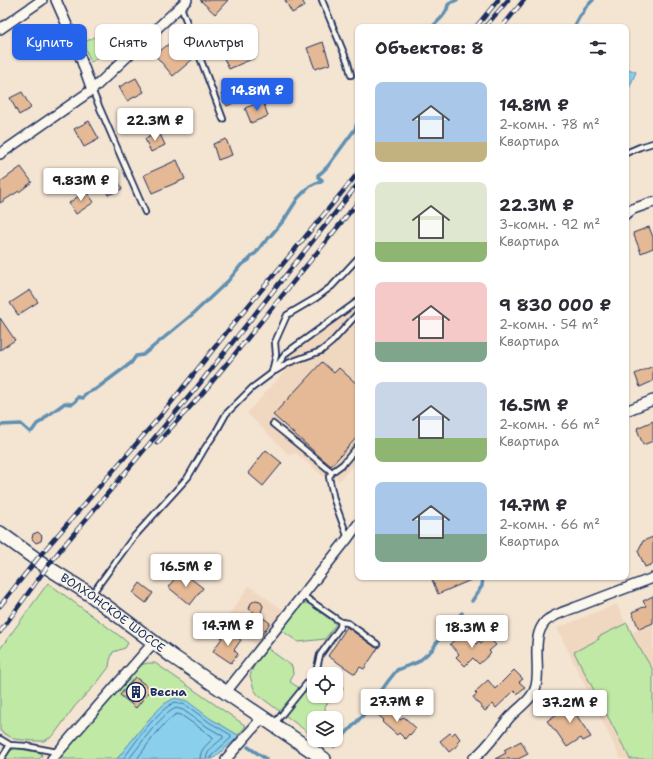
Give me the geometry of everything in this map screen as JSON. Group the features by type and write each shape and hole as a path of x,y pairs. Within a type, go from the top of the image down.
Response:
{"main road":[{"name":"ВОЛХОНСКОЕ ШОССЕ","path":"0,533 47,567 91,595 172,656 324,759"}],"street":[{"path":"0,29 42,0"},
{"path":"56,0 77,48 92,90"},
{"path":"0,154 92,90 184,3"},
{"path":"629,210 653,202"},
{"path":"629,410 653,400"},
{"path":"226,692 355,528"},
{"path":"473,759 481,753 509,718 532,695 536,687 537,679 537,640 539,630 547,621 561,613 653,578"},
{"path":"54,756 154,642"},
{"path":"226,759 268,721"}],"lane":[{"path":"322,0 348,63 351,75"},
{"path":"184,3 223,119"},
{"path":"92,90 145,212"},
{"path":"629,152 653,143"},
{"path":"272,373 276,355 276,342 287,315 316,298 332,286 355,261"},
{"path":"272,373 286,353 355,303"},
{"path":"91,595 132,539 188,477 226,414 252,388 272,373 288,363 321,351 332,342 355,316"},
{"path":"273,424 332,472"},
{"path":"348,538 334,500 329,477 332,472 343,464 355,450"},
{"path":"302,595 340,622 348,623 377,644"},
{"path":"318,667 320,655 340,627 340,622"},
{"path":"268,721 307,683"},
{"path":"0,739 10,745 26,746 54,756"},
{"path":"0,759 10,745"}],"shaded area":[{"path":"355,308 355,463 339,481 334,475 325,478 296,453 289,455 247,413 288,368 288,357"},
{"path":"249,586 283,610 256,645 224,622"},
{"path":"617,604 630,633 653,624 653,759 621,759 557,628"}],"green space":[{"path":"95,37 95,60 91,62 87,52 87,41"},
{"path":"48,583 128,643 125,648 113,652 109,667 97,683 75,706 53,736 44,741 14,739 0,731 0,649"},
{"path":"302,603 308,603 336,624 325,639 298,642 281,630"},
{"path":"627,623 634,639 653,670 653,759 630,759 574,652 599,639 598,637"},
{"path":"267,648 292,666 293,674 290,682 307,693 307,703 328,703 325,706 325,711 307,711 307,732 258,695 254,689 250,676 254,665"},
{"path":"155,663 246,726 238,735 211,719 164,704 150,718 117,759 58,759 136,666"},
{"path":"15,748 41,753 42,756 39,759 3,759"}],"water":[{"path":"629,69 636,72 629,88"},
{"path":"175,698 187,701 211,719 238,735 238,737 213,759 117,759 150,718 164,704"}],"building":[{"path":"200,0 228,0 215,14"},
{"path":"285,0 302,0 305,6 292,13"},
{"path":"323,42 330,64 315,69 307,48"},
{"path":"169,44 169,60 192,60 173,76 159,60 161,60 161,50"},
{"path":"225,60 249,60 229,69"},
{"path":"136,78 144,92 127,101 119,87"},
{"path":"238,86 244,98 227,106 221,94"},
{"path":"22,92 31,108 19,115 10,98"},
{"path":"263,101 268,116 251,123 245,108"},
{"path":"89,121 99,139 84,147 74,129"},
{"path":"159,132 165,145 151,152 145,139"},
{"path":"226,139 232,155 218,160 213,144"},
{"path":"177,160 185,179 152,193 144,175"},
{"path":"21,167 32,182 19,192 0,203 0,182"},
{"path":"116,174 122,189 108,195 101,180"},
{"path":"86,191 94,202 76,214 69,203"},
{"path":"649,227 653,237 653,248 641,253 633,233"},
{"path":"30,290 38,302 18,315 10,303"},
{"path":"0,318 15,340 0,350"},
{"path":"322,362 334,373 339,368 355,382 355,439 331,466 273,415"},
{"path":"653,366 653,381 640,387 635,374"},
{"path":"653,421 653,441 643,445 637,428"},
{"path":"266,450 282,463 263,486 248,473"},
{"path":"38,532 42,536 41,541 36,543 32,539 33,534"},
{"path":"653,537 653,564 645,567 638,551 643,541"},
{"path":"181,571 203,588 190,605 168,587"},
{"path":"432,580 471,580 438,594"},
{"path":"140,583 153,593 146,603 133,593"},
{"path":"653,596 653,623 639,629 632,612 646,606 643,601"},
{"path":"256,600 260,601 263,606 260,616 249,609 251,603"},
{"path":"262,617 270,623 261,636 253,629"},
{"path":"347,627 378,648 364,669 360,667 355,674 328,656"},
{"path":"226,630 241,640 234,650 238,654 231,663 213,651"},
{"path":"468,636 476,644 479,641 481,643 487,636 496,645 489,651 491,653 479,664 473,658 465,666 456,657 459,654 450,644 458,637"},
{"path":"514,670 523,679 519,682 525,687 517,694 514,691 496,708 493,704 485,711 473,697 477,694 475,692 488,680 495,689"},
{"name":"Весна","path":"135,677 151,689 136,708 120,695"},
{"path":"582,699 588,709 577,716 591,737 583,741 581,738 567,747 547,721"},
{"path":"386,706 401,720 404,717 416,728 405,739 399,733 397,735 382,722 384,720 378,715"},
{"path":"455,732 460,739 457,742 459,744 449,752 440,741 450,733 452,735"},
{"path":"521,741 528,754 518,759 495,759 506,753 504,750"}],"waterway":[{"path":"435,24 444,14 448,5 457,0"},
{"path":"576,24 585,8 593,0"},
{"path":"0,425 21,424 30,432 32,431 37,424 65,403 71,404 74,403 78,397 83,398 85,394 96,389 131,363 136,356 143,355 194,313 228,281 241,265 256,253 284,220 298,198 310,186 321,182 322,180 318,177 318,175 328,166 355,129"},
{"path":"472,601 482,586 483,580"},
{"path":"343,736 366,712 397,670 418,662 432,650 441,636 462,613"},
{"path":"248,747 266,759"}],"railway":[{"path":"478,24 498,0"},
{"path":"488,24 508,0"},
{"path":"504,24 524,0"},
{"path":"0,606 37,559 162,414 230,328 355,177"},
{"path":"0,632 61,549 197,387 355,188"},
{"path":"157,443 201,395 355,206"}],"place":[{"name":"Весна","path":"136,692"}]}
